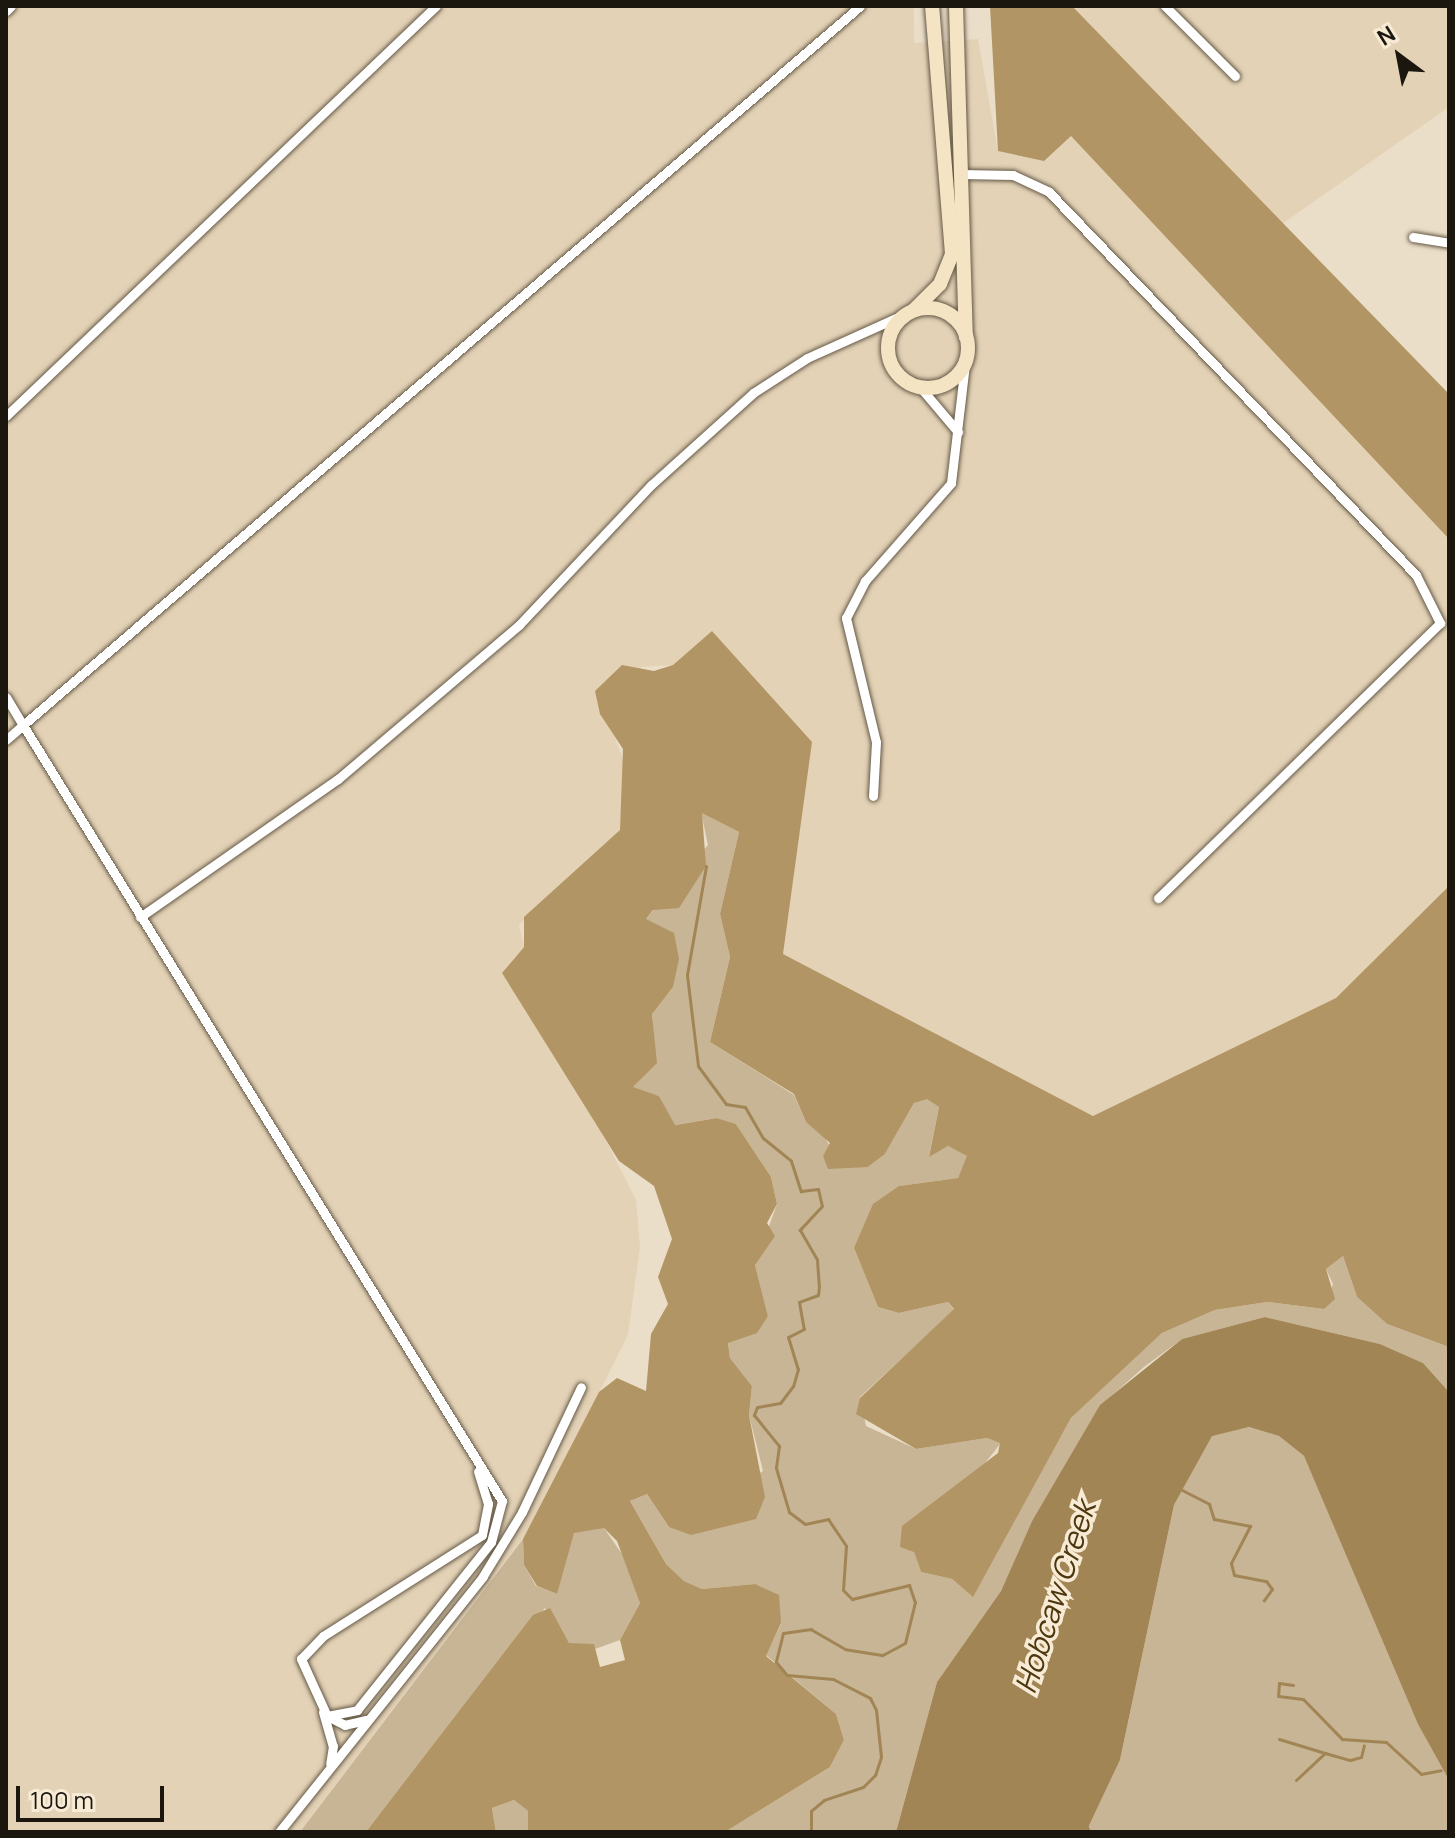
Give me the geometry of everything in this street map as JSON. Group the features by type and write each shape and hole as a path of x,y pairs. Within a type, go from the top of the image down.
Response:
{"main road":[{"path":"932,6 952,254 940,284 889,335 889,358 897,374 920,387 947,383 965,363 956,6"},
{"path":"910,311 943,310 966,337"}],"street":[{"path":"6,11 11,6"},
{"path":"6,416 436,6"},
{"path":"6,740 860,6"},
{"path":"1165,6 1235,76"},
{"path":"961,174 1013,175 1049,192 1416,575 1440,623 1158,898"},
{"path":"1413,237 1449,243"},
{"path":"140,917 362,759 519,625 651,485 753,393 807,358 910,311"},
{"path":"873,796 876,742 846,618 865,581 951,483 965,363"},
{"path":"920,387 958,432"},
{"path":"6,697 476,1464 502,1501 500,1528 357,1710 327,1716"},
{"path":"279,1832 483,1576 522,1512 581,1387"},
{"path":"369,1719 345,1725 327,1716 302,1669 309,1648 482,1535 488,1504 476,1464"},
{"path":"320,1703 333,1746 328,1771"}],"shaded area":[{"path":"6,6 914,6 914,43 978,39 998,151 1071,136 1449,539 1449,886 1336,998 1093,1116 783,954 811,742 712,631 673,665 641,667 613,732 625,765 620,830 519,925 524,946 502,973 592,1113 636,1200 640,1247 628,1335 533,1525 300,1832 6,1832"},
{"path":"990,6 1072,6 1449,394 1449,539 1071,136 1044,161 998,151"},
{"path":"1072,6 1449,6 1449,107 1279,226"},
{"path":"712,631 812,742 783,954 1093,1116 1336,998 1449,886 1449,1347 1387,1324 1357,1297 1343,1256 1326,1269 1335,1299 1324,1309 1267,1302 1215,1310 1162,1333 1071,1418 973,1597 952,1579 921,1572 914,1552 900,1547 902,1526 998,1453 1000,1443 987,1438 916,1449 856,1414 860,1398 954,1309 948,1302 899,1313 878,1307 854,1248 873,1204 899,1186 958,1178 967,1156 948,1146 929,1157 939,1107 927,1099 914,1103 885,1154 868,1167 828,1169 823,1156 830,1143 806,1122 794,1094 710,1042 730,957 720,914 739,832 702,813 706,866 679,908 653,910 646,919 674,933 679,959 673,987 652,1014 657,1063 633,1087 659,1096 675,1125 717,1118 736,1124 771,1177 777,1204 767,1223 775,1236 755,1265 768,1316 757,1333 728,1343 730,1358 752,1386 749,1415 765,1497 756,1519 691,1535 669,1527 647,1494 630,1501 666,1564 684,1581 702,1589 755,1584 779,1595 781,1623 766,1656 836,1714 844,1740 830,1767 725,1832 528,1832 528,1811 514,1800 492,1808 496,1832 366,1832 533,1615 550,1608 569,1643 594,1644 600,1667 625,1660 620,1640 640,1603 617,1541 604,1528 574,1533 557,1594 537,1586 524,1565 523,1539 599,1392 617,1378 646,1391 651,1334 668,1304 658,1277 672,1239 654,1186 619,1161 502,973 524,947 524,917 620,830 623,749 600,714 595,691 622,665 654,671 673,665"},
{"path":"701,812 739,832 720,914 730,957 710,1042 794,1095 806,1122 821,1131 841,1165 868,1167 885,1154 914,1103 927,1098 939,1107 929,1156 948,1146 968,1156 958,1178 899,1186 854,1248 878,1307 899,1313 948,1302 954,1310 860,1397 866,1426 916,1449 987,1438 1001,1443 914,1552 921,1572 952,1579 972,1596 1071,1418 1162,1333 1215,1310 1267,1302 1324,1309 1333,1284 1326,1269 1343,1256 1357,1297 1387,1324 1449,1347 1449,1392 1423,1363 1380,1344 1265,1317 1182,1339 1144,1367 1100,1406 1032,1521 1001,1591 937,1682 896,1832 725,1832 830,1767 844,1740 836,1714 766,1655 781,1624 755,1584 702,1589 684,1581 666,1564 630,1501 647,1494 669,1527 763,1471 749,1415 752,1386 730,1358 728,1342 768,1316 755,1265 777,1204 771,1177 736,1124 717,1118 674,1125 659,1096 632,1088 656,1063 652,1013 673,987 646,919 708,845"},
{"path":"1249,1427 1279,1436 1304,1456 1449,1780 1449,1832 1086,1832 1120,1760 1174,1505 1212,1435"},
{"path":"588,1527 604,1528 633,1570 640,1603 620,1640 595,1649 569,1643 545,1608 366,1832 300,1832 523,1539 524,1565 536,1586 557,1594 566,1548 574,1533"},
{"path":"514,1800 528,1811 528,1832 496,1832 492,1808"}],"water":[{"name":"Hobcaw Creek","path":"1265,1317 1380,1344 1423,1363 1449,1392 1449,1780 1418,1724 1304,1456 1279,1436 1249,1427 1212,1436 1174,1505 1120,1760 1086,1832 896,1832 937,1682 1001,1591 1032,1521 1100,1405 1182,1339"}],"waterway":[{"path":"706,866 687,975 698,1066 726,1104 745,1107 763,1138 791,1161 801,1191 818,1189 822,1206 800,1230 817,1260 819,1286 818,1295 799,1302 804,1329 788,1337 798,1369 793,1386 780,1403 757,1407 754,1415 779,1446 776,1468 789,1512 805,1524 828,1519 846,1546 843,1590 852,1599 909,1585 915,1602 905,1643 882,1655 845,1649 811,1629 783,1633 776,1662 787,1675 833,1679 870,1698 876,1710 881,1757 875,1775 863,1787 824,1800 811,1811 811,1832"},
{"path":"1180,1489 1209,1504 1214,1519 1250,1526 1231,1563 1234,1575 1266,1581 1272,1589 1264,1600"},
{"path":"1293,1685 1279,1683 1278,1696 1303,1699 1342,1739 1386,1742 1421,1774 1441,1770"},
{"path":"1279,1739 1325,1753"},
{"path":"1296,1780 1325,1753 1350,1760 1361,1757 1364,1745"},
{"path":"1087,1827 1089,1832"}]}
